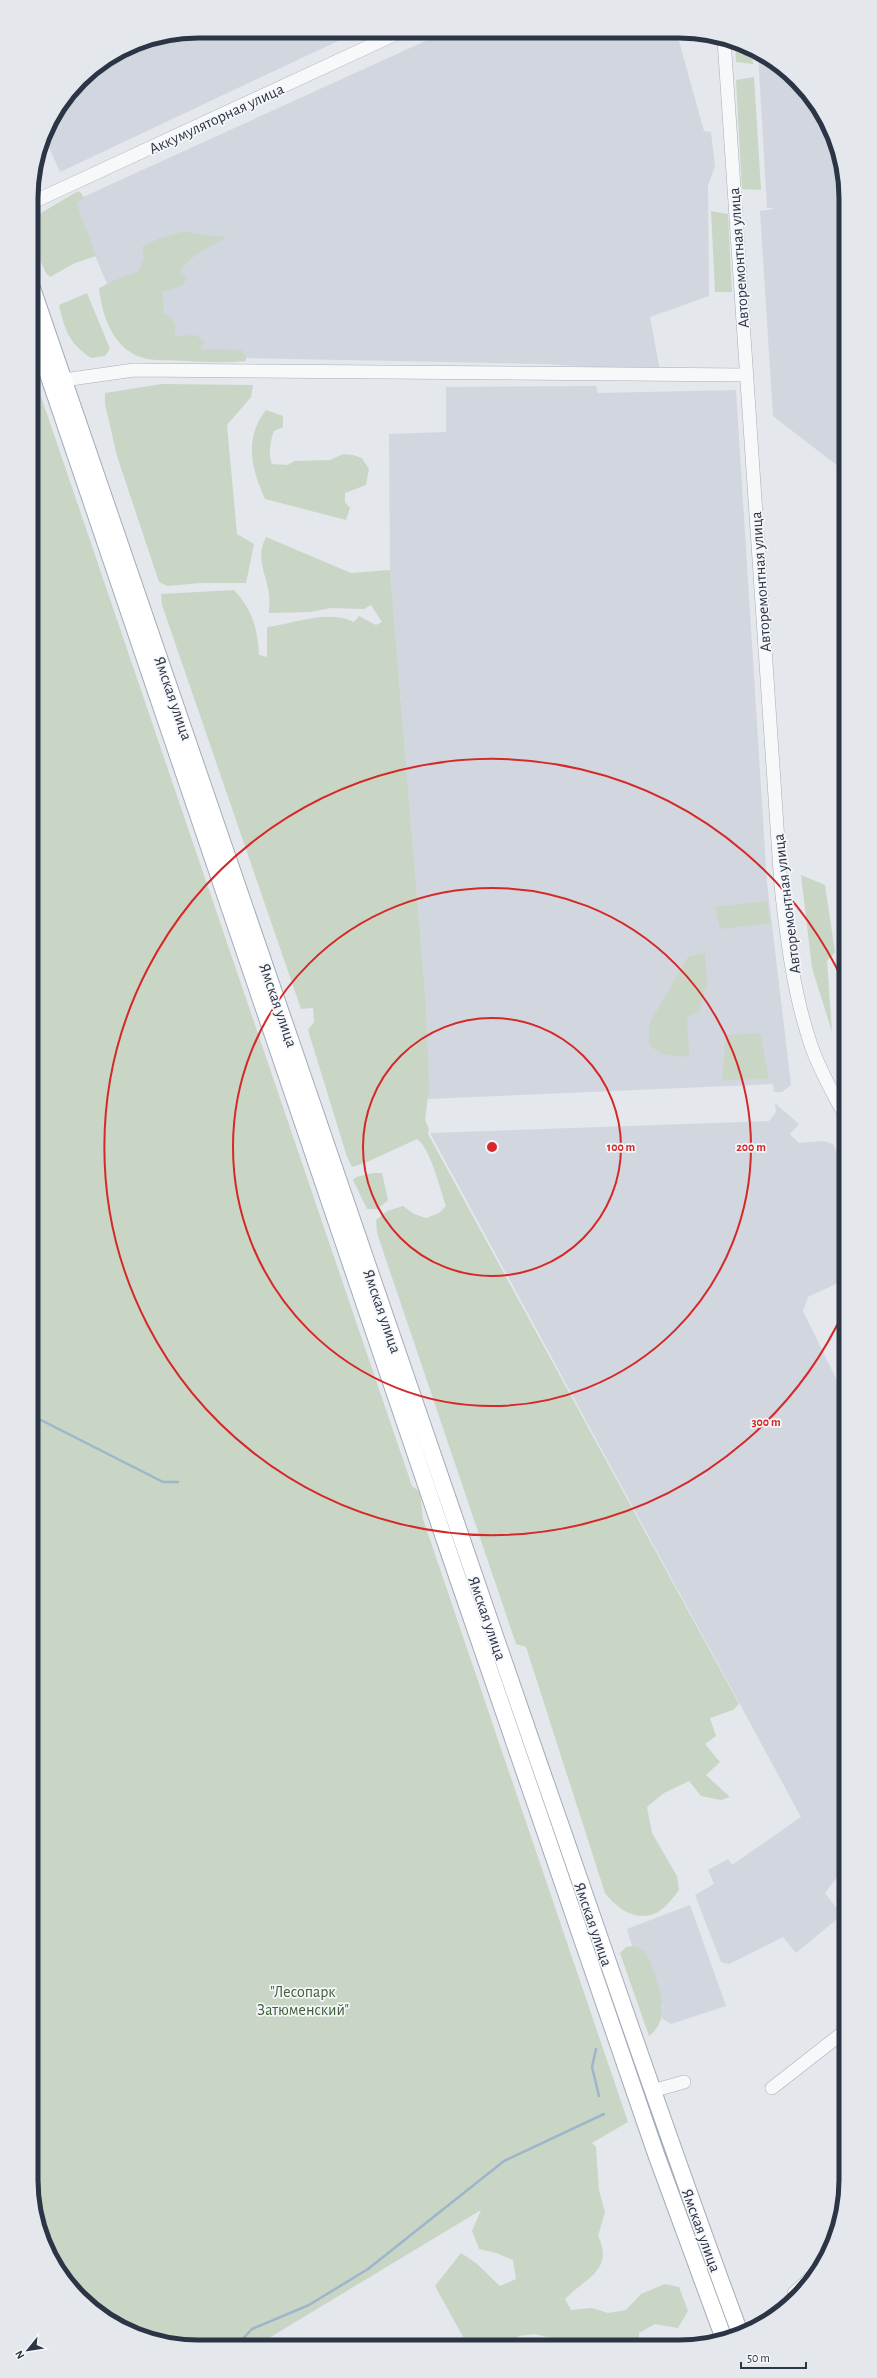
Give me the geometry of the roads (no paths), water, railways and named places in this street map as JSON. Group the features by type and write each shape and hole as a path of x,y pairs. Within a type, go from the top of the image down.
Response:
{"main road":[{"name":"Ямская улица","path":"38,305 468,1562 652,2091 738,2328"},
{"name":"Ямская улица","path":"38,345 215,869 656,2154 722,2334"},
{"path":"215,869 230,863"}],"street":[{"name":"Аккумуляторная улица","path":"38,200 387,38"},
{"name":"Авторемонтная улица","path":"724,45 745,375 785,926 810,1043 839,1104"},
{"path":"64,380 134,370 745,375"},
{"path":"772,2088 839,2036"},
{"path":"652,2091 684,2082"}],"waterway":[{"path":"38,1419 163,1482 178,1482"},
{"path":"596,2049 592,2067 599,2096"},
{"path":"242,2340 252,2329 309,2305 368,2269 504,2161 604,2114"}],"park label":[{"name":"\"Лесопарк Затюменский\"","path":"303,2000"}]}
